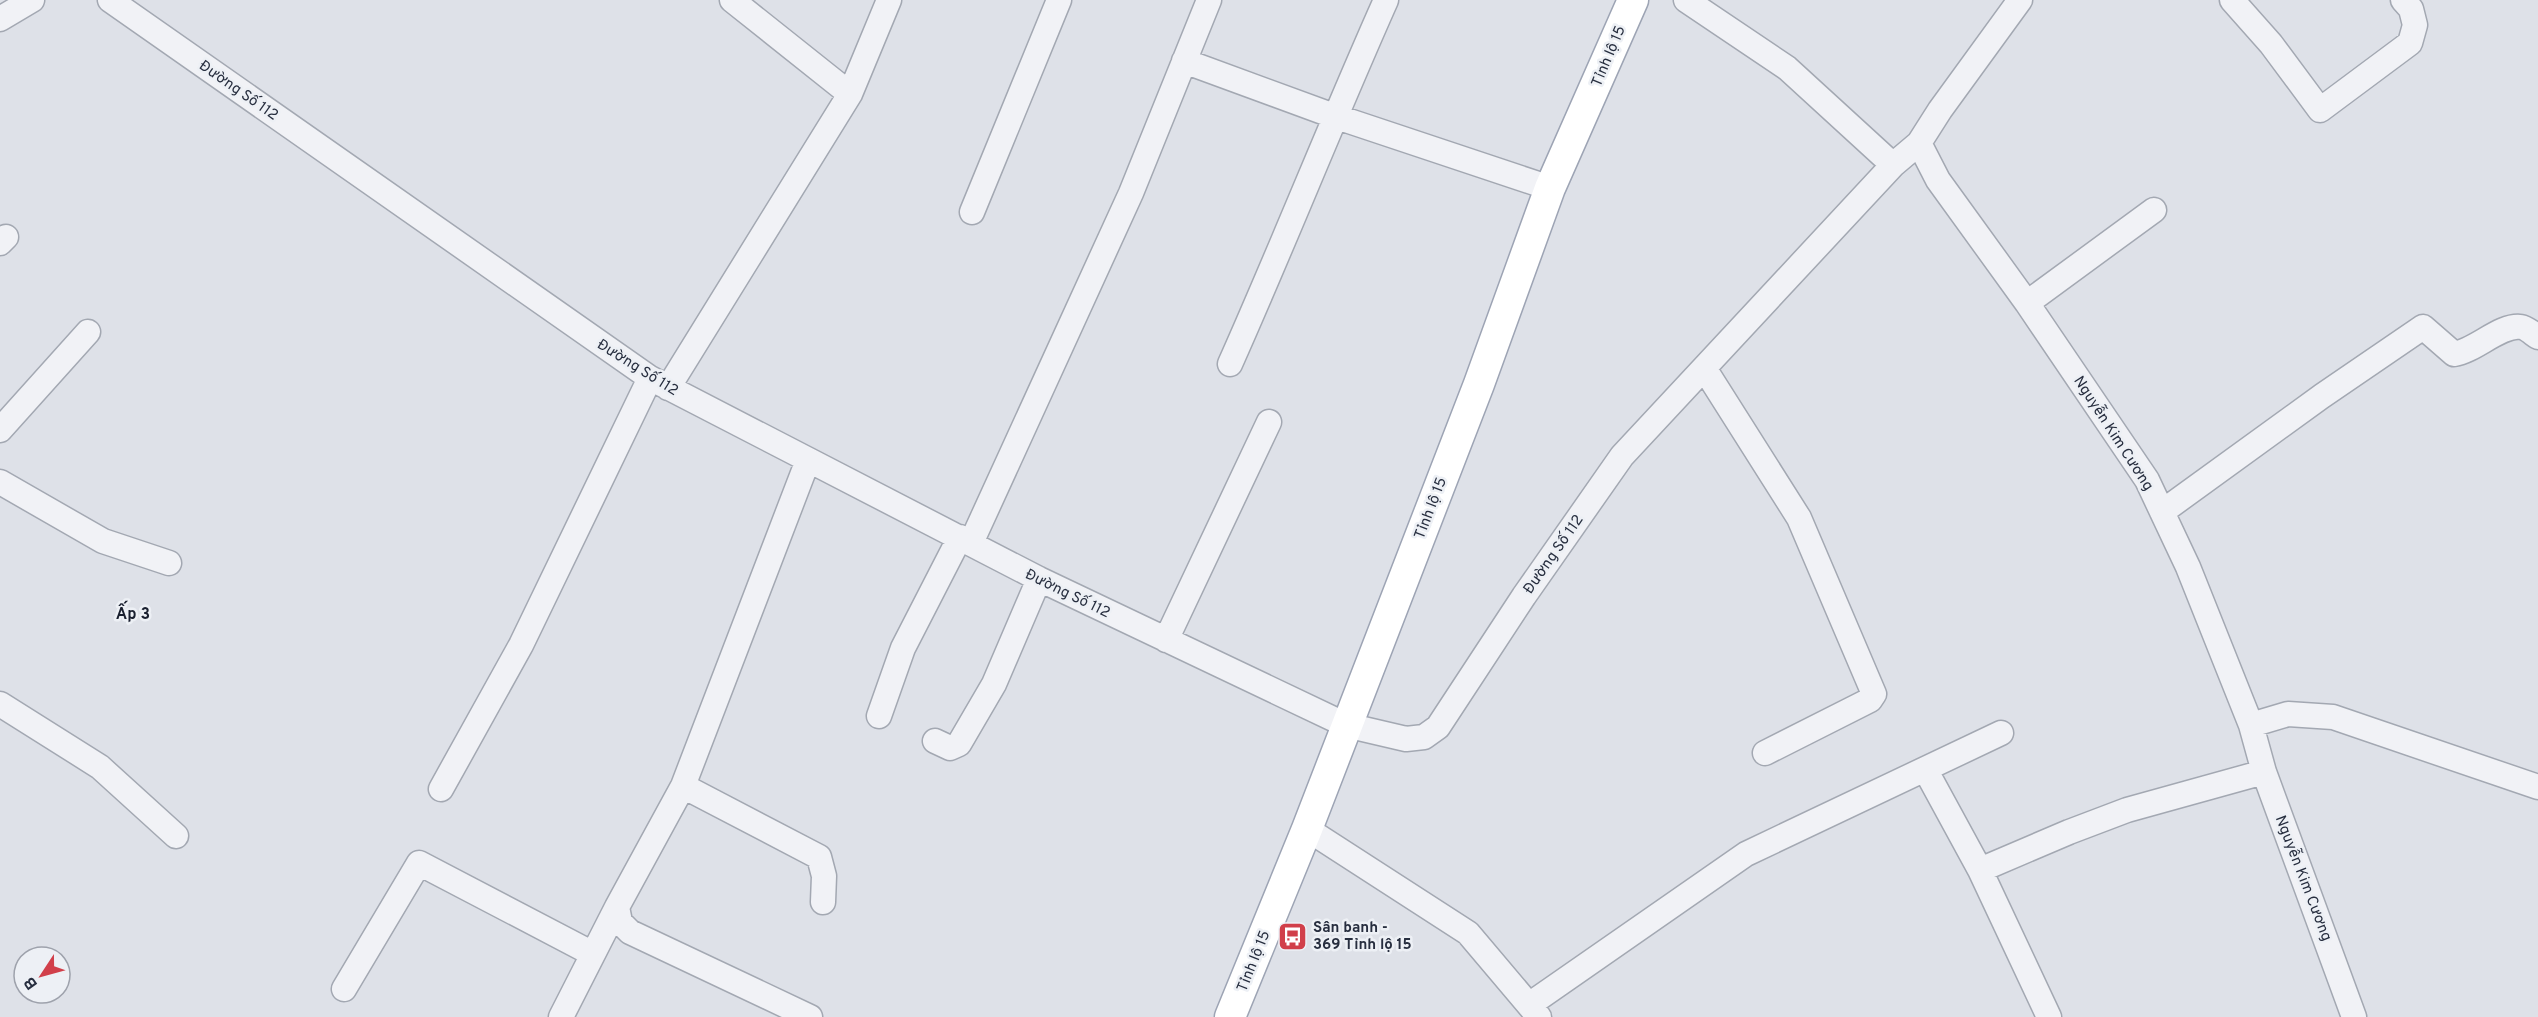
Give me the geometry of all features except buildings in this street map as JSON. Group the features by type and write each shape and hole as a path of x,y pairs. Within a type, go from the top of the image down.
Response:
{"main road":[{"name":"Tỉnh lộ 15","path":"1230,1017 1307,829 1479,384 1550,188 1633,0"}],"street":[{"path":"0,19 32,0"},
{"name":"Đường Số 112","path":"110,0 659,383 1039,579 1166,640 1346,725 1406,739 1424,737 1438,727 1524,596 1622,456 1893,165 1919,143"},
{"path":"732,0 849,94"},
{"path":"441,789 521,645 659,383 849,94 889,0"},
{"path":"972,212 1059,0"},
{"path":"879,716 903,648 966,540 1131,193 1209,0"},
{"path":"1230,364 1291,227 1334,116 1386,0"},
{"path":"1686,0 1787,68 1893,165"},
{"path":"1919,143 1940,110 2020,0"},
{"path":"2232,0 2271,44 2320,110 2410,43 2415,25 2411,9 2403,0"},
{"path":"1184,61 1334,116 1550,188"},
{"name":"Nguyễn Kim Cương","path":"1919,143 1938,180 2027,303 2147,480 2188,567 2251,724 2264,772 2354,1017"},
{"path":"2027,303 2154,210"},
{"path":"2162,512 2322,396 2423,327 2454,354 2465,353 2512,328 2522,327 2538,337"},
{"path":"0,430 88,332"},
{"path":"1704,368 1799,518 1874,694 1870,700 1765,753"},
{"path":"1166,640 1269,422"},
{"path":"561,1017 617,907 683,786 808,460"},
{"path":"0,482 103,541 169,563"},
{"path":"935,741 950,748 959,744 994,684 1039,579"},
{"path":"0,704 100,767 176,836"},
{"path":"2251,724 2288,714 2333,717 2538,787"},
{"path":"1307,829 1468,933 1534,1011 1746,854 2001,733"},
{"path":"1925,769 1980,870 2049,1017"},
{"path":"1980,870 2127,810 2264,772"},
{"path":"683,786 819,856 824,876 823,902"},
{"path":"344,989 419,863 593,954"},
{"path":"617,907 620,922 630,932 810,1017"}],"place":[{"name":"Sân banh - 369 Tỉnh lộ 15","path":"1292,936"}],"district":[{"name":"Ấp 3","path":"133,613"}]}
